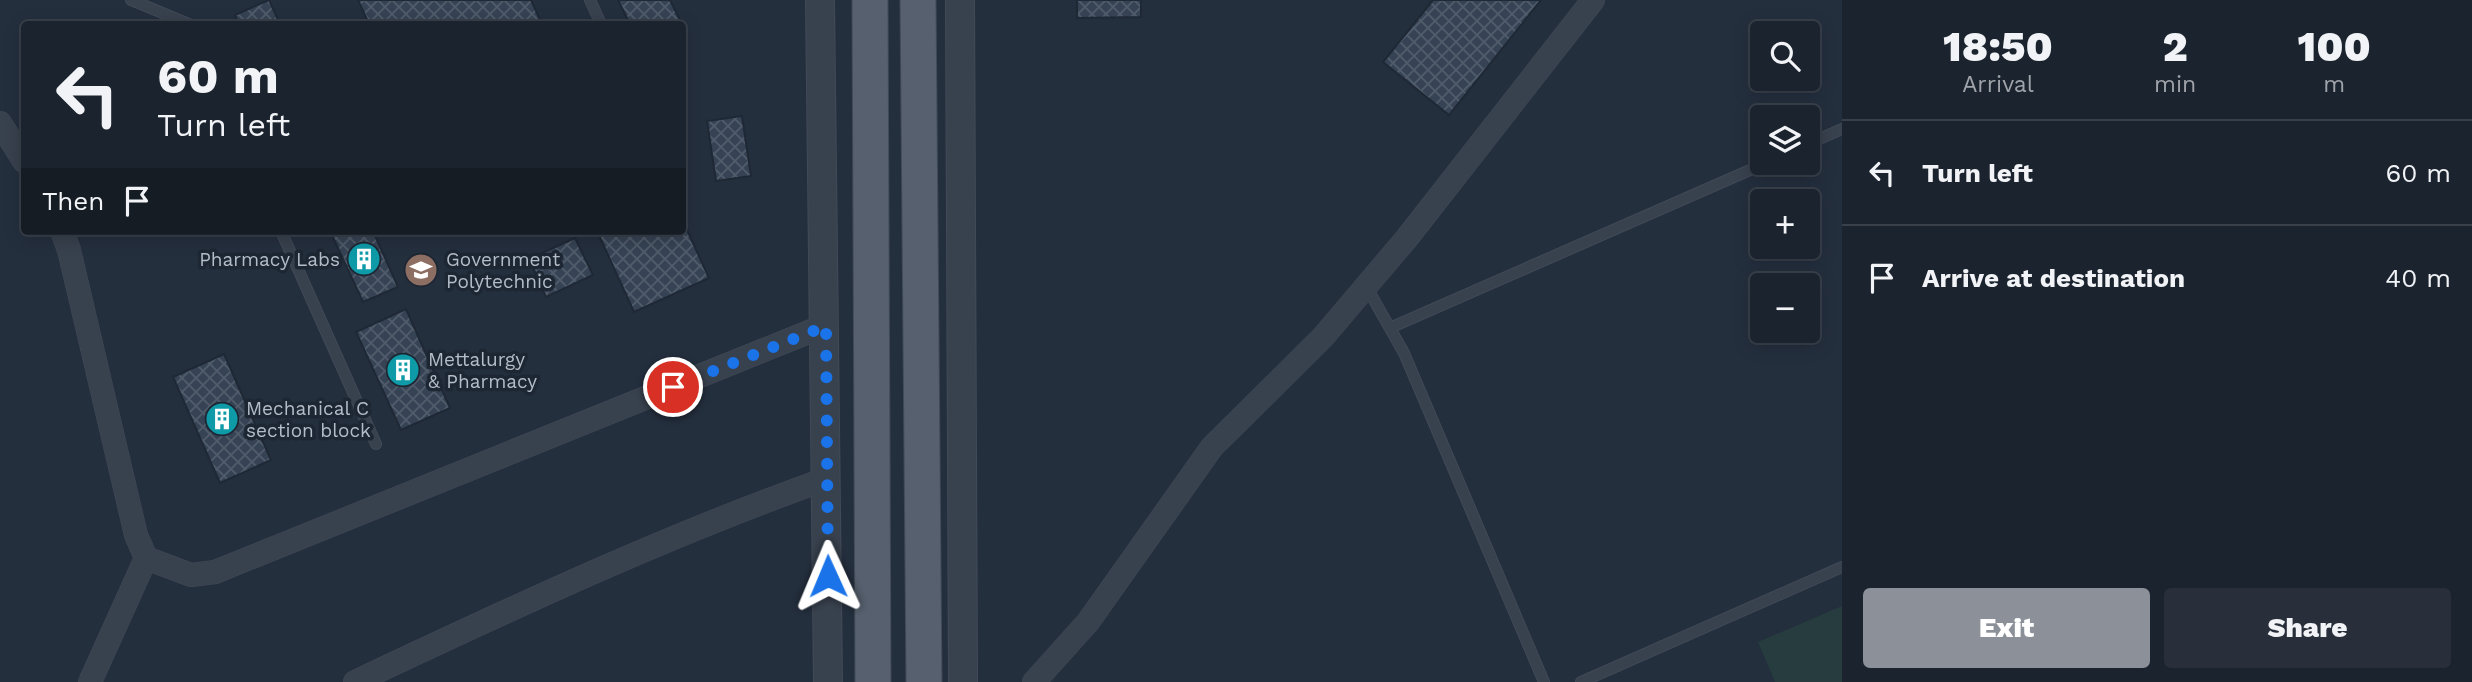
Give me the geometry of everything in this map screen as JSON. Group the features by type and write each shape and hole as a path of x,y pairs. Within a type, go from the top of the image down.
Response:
{"main road":[{"path":"870,0 873,682"},
{"path":"918,0 924,682"}],"street":[{"path":"820,0 826,326 828,682"},
{"path":"960,0 963,682"},
{"path":"1034,682 1088,622 1212,447 1323,337 1593,0"},
{"path":"0,123 21,156"},
{"path":"63,235 136,535 146,558 191,575 215,572 826,326"},
{"path":"355,682 652,545 725,515 826,479"},
{"path":"90,682 146,558"}],"lane":[{"path":"131,0 182,21"},
{"path":"590,0 600,21"},
{"path":"1820,139 1842,129"},
{"path":"1392,327 1750,170"},
{"path":"283,235 376,444"},
{"path":"1366,286 1392,327 1544,682"},
{"path":"1581,682 1842,567"}],"green space":[{"path":"1842,606 1842,682 1775,682 1758,642"}],"building":[{"path":"269,0 279,21 238,21 235,15"},
{"path":"358,0 531,0 541,21 368,21"},
{"path":"618,0 670,0 680,21 628,21"},
{"path":"1077,0 1141,0 1141,17 1077,18"},
{"path":"1433,0 1541,0 1449,115 1383,62"},
{"path":"742,116 751,176 716,181 707,121"},
{"path":"686,228 709,278 634,312 599,235 686,235"},
{"name":"Pharmacy Labs","path":"332,235 375,235 398,287 363,302"},
{"path":"575,238 593,275 546,297 529,259"},
{"name":"Mettalurgy & Pharmacy","path":"406,309 450,408 401,430 356,332"},
{"name":"Mechanical C section block","path":"224,354 271,460 220,483 173,377"}],"place":[{"name":"Pharmacy Labs","path":"364,259"},
{"name":"Government Polytechnic","path":"421,270"},
{"name":"Mettalurgy & Pharmacy","path":"403,370"},
{"name":"Mechanical C section block","path":"222,419"}],"route":[{"path":"673,387 826,326 828,576"}]}
